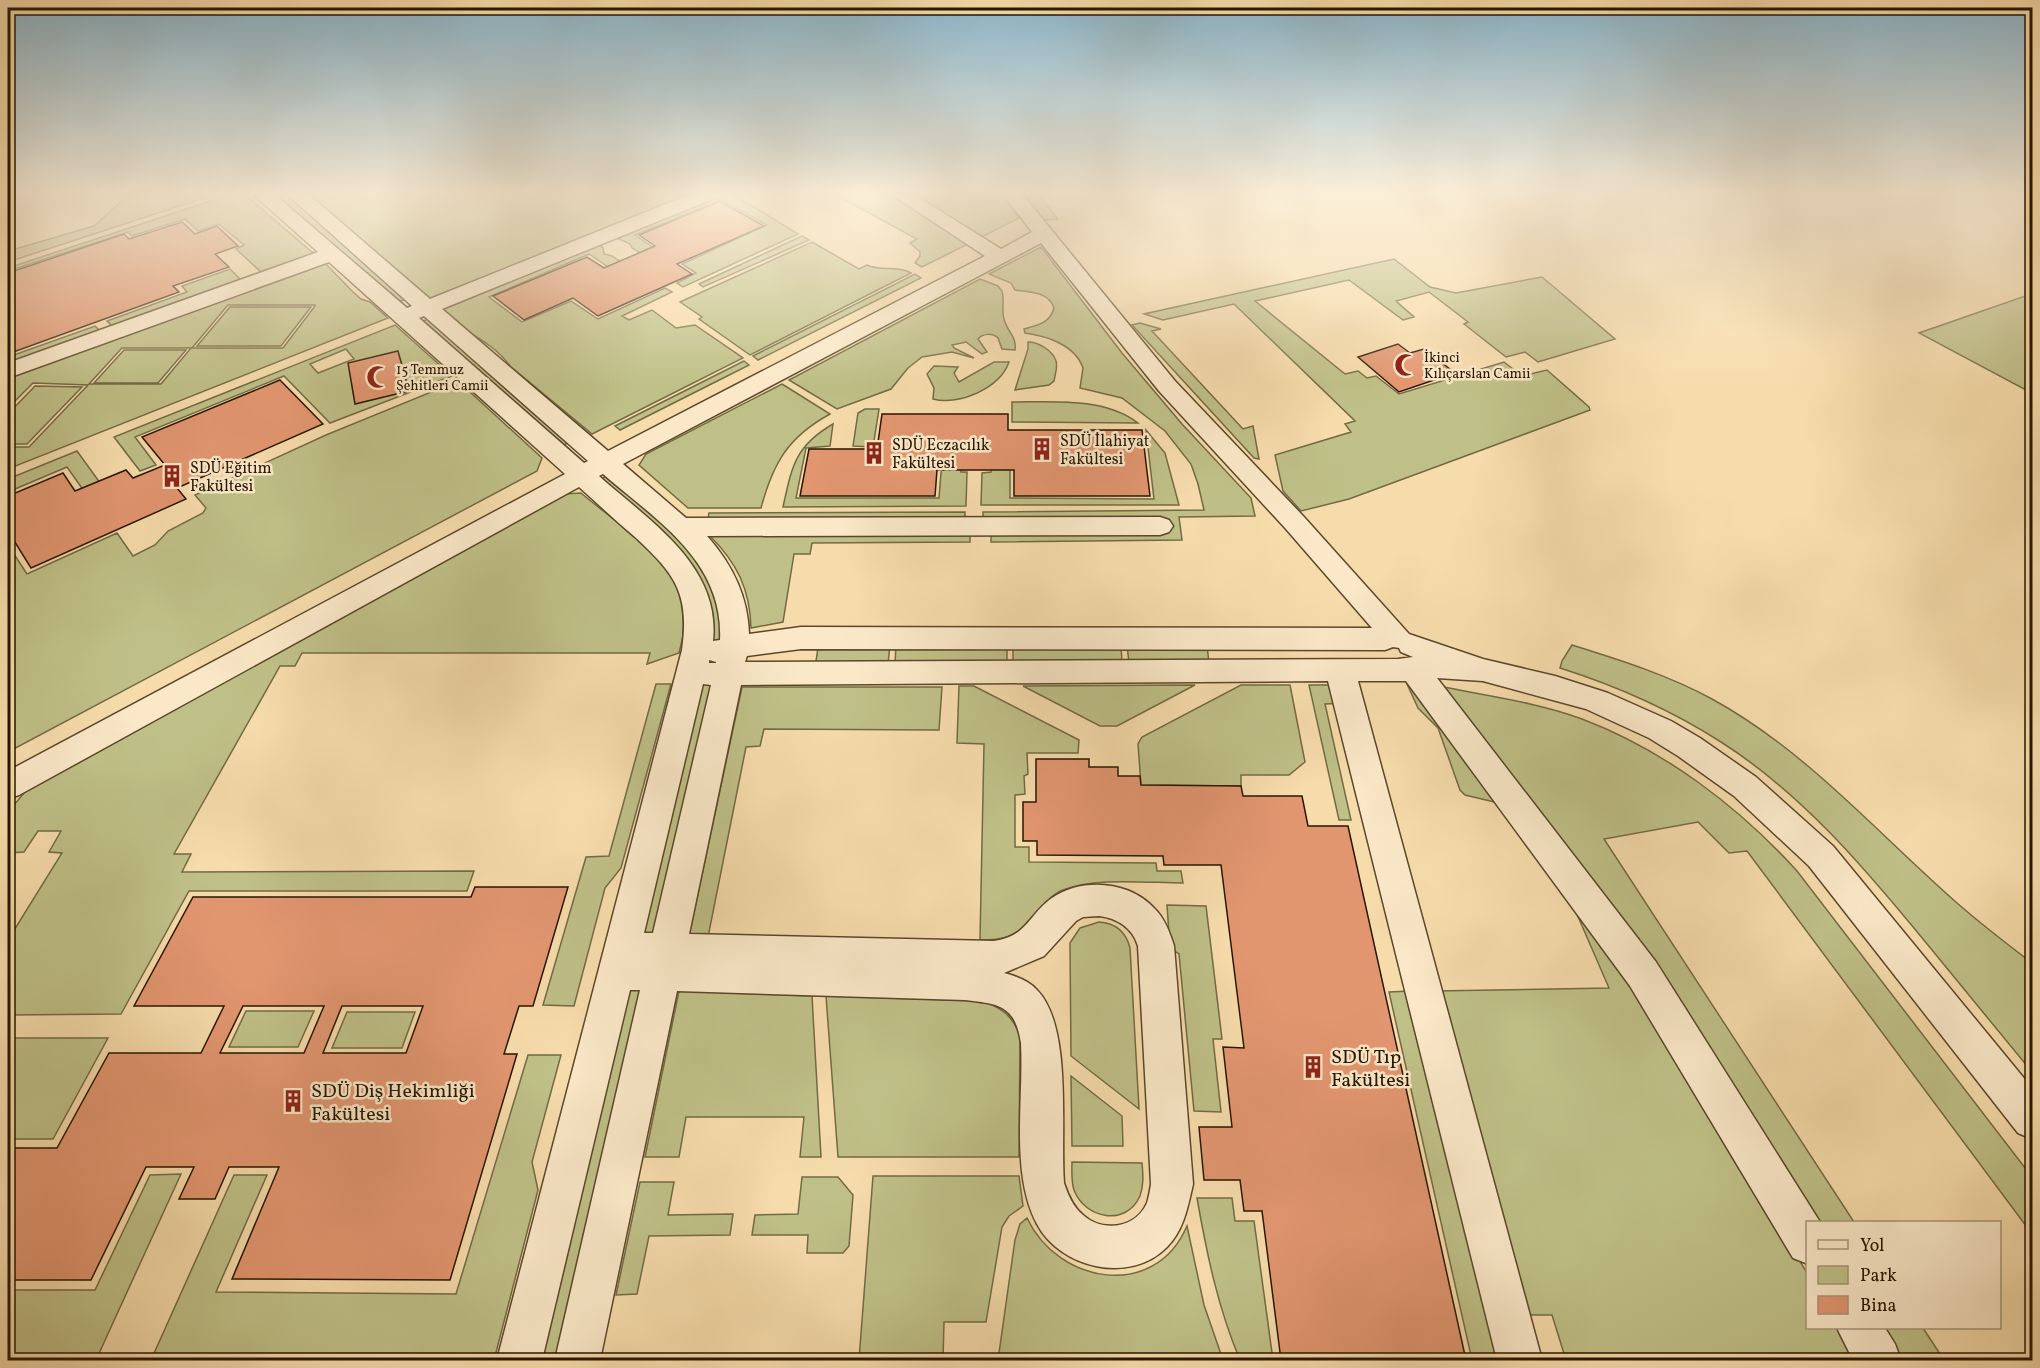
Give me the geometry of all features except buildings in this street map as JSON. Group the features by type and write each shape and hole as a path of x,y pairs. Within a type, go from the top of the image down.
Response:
{"street":[{"path":"8,371 321,258"},
{"path":"336,258 404,316 587,463 681,527 710,556 725,580 734,615 731,661 577,1360"},
{"path":"370,258 427,307 587,463 681,567 692,587 698,609 699,633 693,666 519,1360"},
{"path":"404,316 549,258"},
{"path":"8,764 984,258"},
{"path":"1063,258 1167,386 1295,523 1400,652 1637,965 1806,1240"},
{"path":"8,786 587,463"},
{"path":"681,527 1160,526"},
{"path":"731,661 773,640 801,638 1289,639 1400,652 1441,666 1483,670 1557,688 1599,702 1638,718 1676,738 1717,765 1789,824 1828,864 2032,1119"},
{"path":"796,673 801,638"},
{"path":"1289,639 1296,670"},
{"path":"693,666 731,661 796,673 1340,670 1400,652"},
{"path":"1340,670 1519,1360"},
{"path":"618,960 994,958 1012,955 1035,942 1064,910 1089,900 1115,903 1132,910 1145,922 1154,938 1172,1184 1172,1196 1165,1217 1151,1234 1121,1248 1088,1245 1068,1233 1053,1216 1043,1183 1041,1036 1033,1012 1007,990 980,983 664,961"},
{"path":"1012,955 1009,972 1014,994"},
{"path":"1860,1329 1879,1360"}],"green space":[{"path":"8,258 21,258 8,262"},
{"path":"39,258 48,258 8,271 8,268"},
{"path":"246,258 305,258 299,262 262,273"},
{"path":"346,258 361,258 407,298 397,303"},
{"path":"380,258 539,258 431,301"},
{"path":"560,258 580,258 489,297 522,322 571,301 598,319 665,288 672,292 622,316 629,320 652,310 676,328 695,325 743,358 592,434 510,366 495,350 461,328 438,307"},
{"path":"595,258 615,258 627,266 614,271"},
{"path":"695,258 746,258 683,287 677,283 696,273 682,264"},
{"path":"755,258 769,258 703,287 699,284"},
{"path":"777,258 840,258 859,269 867,265 900,269 911,273 750,355 699,319 702,317 680,302"},
{"path":"919,258 940,258 922,267 915,263"},
{"path":"1020,258 1049,258 1122,353 1182,424 1251,498 1255,516 1179,517 1182,540 991,542 991,534 1170,531 1168,520 983,520 983,512 1204,510 1191,464 1165,431 1122,398 1080,388 1083,368 1074,353 1051,339 1025,333 1024,329 1043,323 1050,317 1054,308 1052,303 1033,292 1015,290 1011,283 989,274"},
{"path":"1394,259 1430,287 1456,293 1542,277 1615,339 1538,362 1525,352 1506,357 1464,324 1468,322 1429,292 1396,301 1414,317 1403,320 1349,280 1255,301 1345,374 1358,371 1367,378 1376,376 1399,394 1504,362 1522,376 1547,370 1590,410 1349,499 1301,511 1283,491 1275,455 1351,432 1345,424 1355,421 1234,304 1163,320 1144,314"},
{"path":"323,261 361,299 370,302 388,318 8,469 8,447 29,447 88,385 33,383 8,408 8,377","holes":["228,305 315,305 315,306 283,348 192,348","122,348 191,348 161,384 89,384"]},
{"path":"230,269 243,282 120,326 112,326 107,321 187,292 182,286"},
{"path":"915,274 921,278 758,360 753,356"},
{"path":"980,279 998,286 1002,291 1003,316 1015,341 1015,350 1002,349 998,338 991,335 978,339 987,352 982,354 966,342 952,345 974,358 952,352 922,357 908,368 891,389 837,409 789,380"},
{"path":"2028,295 2032,298 2032,385 2024,389 1919,333"},
{"path":"230,307 311,307 281,346 197,346"},
{"path":"429,319 572,440 561,447 422,321"},
{"path":"1140,323 1161,329 1152,331 1243,429 1253,426 1259,459 1254,458 1132,325"},
{"path":"395,325 452,376 330,423 284,376 135,437 156,465 140,471 114,437","holes":["346,349 354,359 318,373 310,364"]},
{"path":"95,326 100,331 96,334 8,367 8,357"},
{"path":"1028,342 1045,348 1054,357 1057,366 1054,381 1049,385 1015,390 1028,349"},
{"path":"124,350 186,350 158,383 94,383"},
{"path":"744,361 749,365 620,430 615,426"},
{"path":"994,362 1009,362 997,380 988,387 955,400 933,399 934,388 927,374 934,366 958,367 954,373 959,382"},
{"path":"458,381 542,458 537,471 8,752 8,545 27,574 117,533 133,556 155,545 168,531 203,513 206,508 195,495 326,435"},
{"path":"782,384 830,414 803,432 784,453 771,478 761,508 688,508 639,465 646,454"},
{"path":"35,386 82,387 27,444 8,444 8,414"},
{"path":"1012,402 1094,405 1125,415 1138,423 1012,422"},
{"path":"865,409 879,409 873,447 853,446 858,413"},
{"path":"833,424 830,446 806,448 796,498 939,498 942,460 961,460 961,472 967,472 966,506 783,507 797,458 810,440"},
{"path":"1146,430 1165,453 1179,505 981,505 982,473 991,472 992,460 1010,460 1010,498 1154,499"},
{"path":"77,451 103,487 86,494 67,467 8,492 8,479"},
{"path":"611,474 693,549 717,586 721,639 708,644 709,623 601,479"},
{"path":"581,493 641,542 667,571 677,587 685,615 679,653 647,664 650,653 302,653 295,666 280,666 174,854 191,854 182,872 474,871 467,891 189,891 121,1014 8,1015 8,940 62,853 49,852 61,831 38,831 24,852 8,853 8,812 29,787 563,494"},
{"path":"965,512 965,520 708,519 709,513"},
{"path":"970,534 970,542 812,543 810,554 794,554 783,622 751,628 745,589 728,556 710,536"},
{"path":"890,645 888,664 819,665 816,661 818,648"},
{"path":"896,645 1007,645 1007,664 895,664"},
{"path":"1013,645 1121,645 1122,663 1013,664"},
{"path":"1127,645 1207,645 1209,663 1129,663"},
{"path":"1572,645 1661,675 1712,699 1747,720 1810,768 1957,903 2032,963 2032,1072 1854,858 1804,807 1750,762 1683,719 1602,683 1560,668"},
{"path":"700,681 713,681 654,937 640,937"},
{"path":"656,684 671,684 621,868 605,888 574,1006 543,1005 586,857 609,856"},
{"path":"1407,684 1414,685 1503,804 1465,795 1460,790 1438,728 1418,708"},
{"path":"1195,685 1117,726 1100,726 1023,686"},
{"path":"1241,685 1290,685 1305,762 1289,775 1241,775 1241,786 1141,785 1138,744 1142,737"},
{"path":"1309,685 1343,685 1348,703 1325,704 1351,820 1339,820"},
{"path":"959,686 974,686 1079,740 1078,753 1027,753 1028,774 1024,776 1025,794 1015,795 1015,847 1029,847 1029,862 1156,863 1157,871 1181,871 1183,883 1106,882 1076,886 1063,890 1048,900 1016,933 1001,939 980,940 984,744 957,743"},
{"path":"1439,686 1547,708 1582,719 1612,732 1642,747 1698,782 1750,824 1797,871 2032,1177 2032,1234 1747,851 1729,853 1698,822 1604,839 1853,1221 1813,1221 1667,987"},
{"path":"742,687 942,687 939,730 764,729 760,746 746,747 708,937 689,936"},
{"path":"1566,889 1651,1012 1806,1271 1806,1329 1841,1329 1860,1360 1566,1360 1552,1315 1523,1315 1434,991 1609,988"},
{"path":"1167,905 1206,906 1222,1039 1213,1039 1221,1112 1194,1111 1179,954 1170,948"},
{"path":"1099,922 1119,929 1126,937 1130,948 1139,1109 1071,1056 1070,943 1080,928"},
{"path":"627,989 643,989 558,1360 539,1360"},
{"path":"679,991 812,996 821,1157 800,1157 804,1117 686,1117 679,1157 645,1157"},
{"path":"1411,991 1503,1360 1472,1360 1389,992"},
{"path":"826,996 980,1001 1005,1012 1020,1035 1019,1157 838,1157"},
{"path":"246,1011 314,1011 298,1047 229,1047"},
{"path":"347,1012 415,1012 402,1048 332,1048"},
{"path":"8,1038 108,1038 53,1139 8,1139"},
{"path":"528,1055 561,1055 532,1162 538,1190 494,1360 151,1360 234,1175 267,1175 216,1292 456,1294"},
{"path":"1071,1076 1122,1116 1123,1146 1072,1146"},
{"path":"1072,1162 1142,1163 1143,1184 1134,1206 1125,1212 1106,1216 1087,1208 1079,1200 1074,1190"},
{"path":"181,1174 96,1360 8,1360 8,1290 95,1290 150,1175"},
{"path":"873,1176 1019,1176 1023,1206 1009,1216 1002,1227 986,1322 944,1322 943,1360 859,1360"},
{"path":"802,1177 838,1177 853,1195 849,1246 843,1253 807,1253 808,1235 752,1235 755,1215 798,1214"},
{"path":"640,1182 674,1182 668,1215 733,1214 730,1235 649,1236 637,1294 616,1295"},
{"path":"1197,1198 1232,1198 1235,1221 1254,1221 1273,1360 1240,1360 1225,1321 1214,1281"},
{"path":"1027,1218 1041,1240 1061,1258 1083,1269 1107,1275 1130,1274 1153,1266 1172,1250 1187,1226 1204,1305 1223,1360 998,1360 1015,1240 1020,1224"},
{"path":"1880,1329 1924,1329 1944,1360 1900,1360"}],"place":[{"name":"İkinci Kılıçarslan Camii","path":"1406,365"},
{"name":"15 Temmuz Şehitleri Camii","path":"378,377"},
{"name":"SDÜ İlahiyat Fakültesi","path":"1042,449"},
{"name":"SDÜ Eczacılık Fakültesi","path":"874,453"},
{"name":"SDÜ Eğitim Fakültesi","path":"172,476"},
{"name":"SDÜ Tıp Fakültesi","path":"1313,1067"},
{"name":"SDÜ Diş Hekimliği Fakültesi","path":"293,1101"}]}
